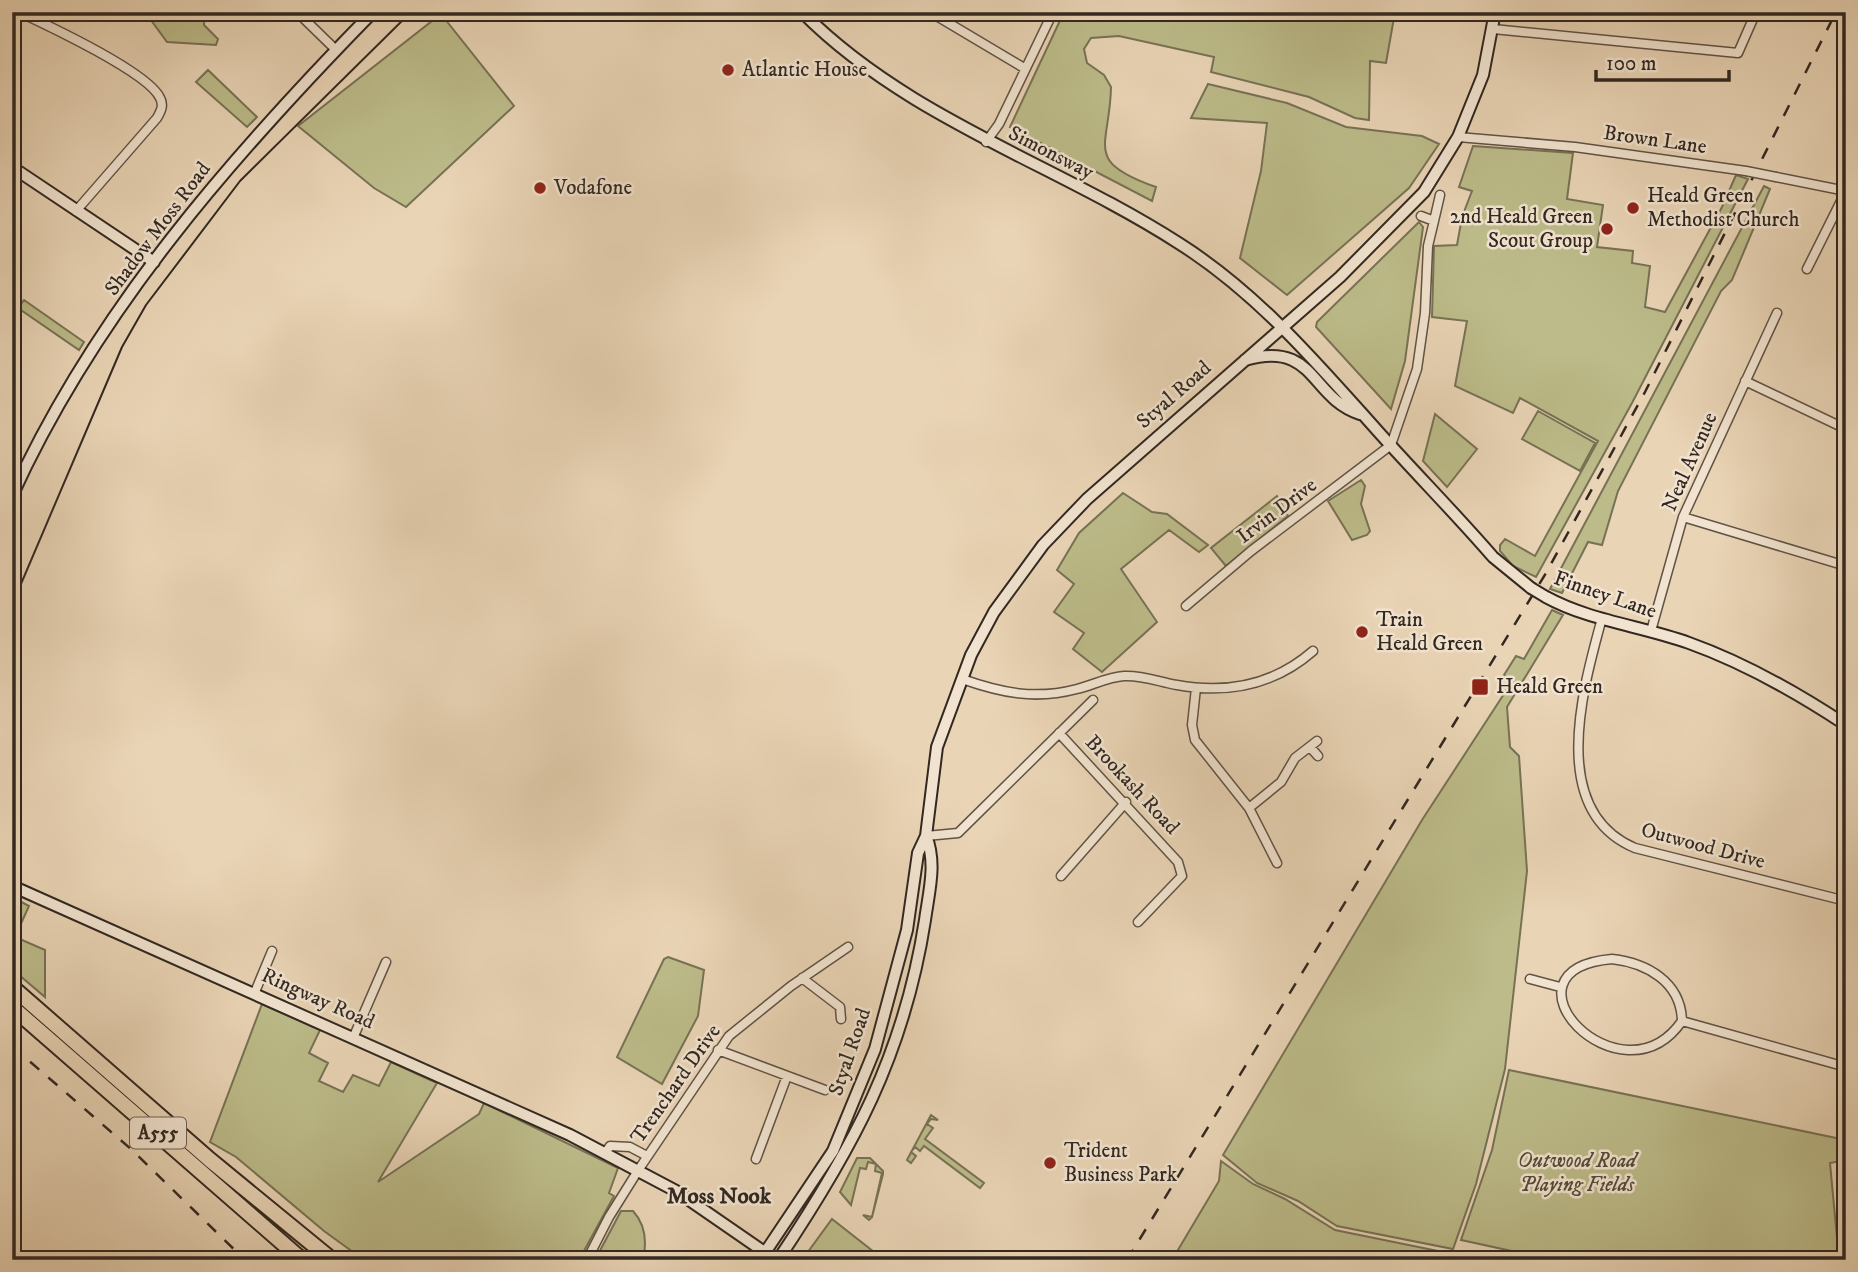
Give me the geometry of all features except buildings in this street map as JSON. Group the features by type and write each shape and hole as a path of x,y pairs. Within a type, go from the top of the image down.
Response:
{"highway":[{"name":"A555","path":"12,987 210,1160 332,1260"},
{"name":"A555","path":"12,1007 302,1260"}],"street":[{"path":"19,12 122,68 150,86 160,95 163,104 157,118 76,211"},
{"path":"297,12 336,50"},
{"name":"Shadow Moss Road","path":"12,496 70,387 154,262 246,148 373,12"},
{"name":"Simonsway","path":"802,12 892,83 986,142 1099,198 1179,243 1227,277 1283,326"},
{"path":"930,12 1024,68"},
{"path":"986,142 999,124 1053,12"},
{"name":"Styal Road","path":"763,1256 832,1151 866,1073 899,962 918,853 926,836 937,747 962,679 994,612 1044,545 1087,499 1368,250 1424,192 1458,137 1483,75 1495,12"},
{"path":"1493,29 1738,52 1756,12"},
{"name":"Brown Lane","path":"1458,137 1576,147 1746,171 1846,191"},
{"path":"12,167 154,262"},
{"path":"1807,270 1846,191"},
{"path":"1391,445 1417,369 1425,313 1428,246 1440,195"},
{"path":"1421,216 1434,220"},
{"name":"Neal Avenue","path":"1651,631 1683,517 1777,313"},
{"name":"Finney Lane","path":"1283,326 1493,557 1531,588 1546,597 1602,618 1651,631 1753,670 1846,725"},
{"name":"Finney Lane","path":"1242,360 1282,354 1295,360 1348,410 1364,415"},
{"path":"1745,381 1846,429"},
{"name":"Irvin Drive","path":"1186,606 1251,551 1391,445"},
{"path":"1683,517 1846,566"},
{"name":"Outwood Drive","path":"1602,618 1580,699 1578,743 1583,783 1591,810 1608,833 1635,848 1846,901"},
{"path":"962,679 1009,694 1033,696 1057,694 1122,676 1196,688 1254,684 1271,679 1313,651"},
{"path":"1196,688 1192,725 1195,740 1249,808 1277,863"},
{"path":"926,836 958,833 1093,699"},
{"name":"Brookash Road","path":"1059,733 1126,802 1178,862 1182,876 1138,922"},
{"path":"1249,808 1281,782 1295,758 1313,744 1318,756"},
{"path":"1061,876 1126,802"},
{"name":"Styal Road","path":"777,1260 855,1138 894,1044 917,965 925,922 933,855 926,836"},
{"name":"Ringway Road","path":"12,886 354,1036 639,1169 676,1191 763,1256 777,1260"},
{"name":"Trenchard Drive","path":"587,1260 609,1217 647,1156 718,1050 738,1026 848,947"},
{"path":"255,992 272,951"},
{"path":"1612,959 1632,962 1651,970 1667,984 1678,1001 1682,1021 1658,1044 1621,1049 1606,1046 1589,1038 1566,1016 1560,987 1567,976 1582,965 1612,959"},
{"path":"354,1036 386,962"},
{"path":"802,978 840,1007 841,1019"},
{"path":"1530,979 1560,987"},
{"path":"1682,1021 1846,1067"},
{"path":"718,1050 825,1090"},
{"path":"755,1159 788,1076"},
{"name":"Ringway Road","path":"605,1153 610,1146 622,1146 647,1156"}],"green space":[{"path":"145,12 180,15 205,12 204,25 218,39 216,45 167,42"},
{"path":"1064,12 1109,18 1112,12 1395,12 1386,63 1370,61 1369,120 1355,118 1309,97 1211,72 1214,57 1119,36 1091,38 1084,49 1087,63 1104,75 1111,87 1105,150 1109,160 1118,169 1156,187 1152,201 1010,127"},
{"path":"441,14 514,106 406,207 374,188 298,126"},
{"path":"208,70 257,117 247,127 196,82"},
{"path":"1208,84 1287,103 1346,127 1422,136 1439,144 1409,188 1287,295 1240,258 1261,171 1267,123 1191,118"},
{"path":"1473,146 1573,153 1567,199 1603,205 1597,247 1633,251 1632,263 1650,266 1645,307 1665,312 1722,207 1736,175 1748,179 1632,403 1536,577 1513,566 1500,551 1500,545 1505,539 1535,556 1598,441 1520,398 1513,413 1455,386 1467,321 1432,317 1434,246 1457,245 1462,217 1472,191 1459,187"},
{"path":"1764,186 1770,189 1732,280 1721,291 1618,491 1602,545 1588,542 1562,593 1550,589"},
{"path":"1419,222 1423,227 1405,361 1391,409 1316,327 1317,322"},
{"path":"24,300 84,342 79,350 18,308"},
{"path":"1538,411 1595,443 1580,471 1522,439"},
{"path":"1435,414 1477,449 1447,487 1423,461"},
{"path":"1361,480 1365,486 1361,504 1370,531 1367,535 1352,540 1328,501"},
{"path":"1123,493 1152,512 1167,514 1208,545 1199,552 1169,530 1121,569 1157,622 1102,672 1073,649 1084,633 1054,612 1074,584 1057,570 1079,533"},
{"path":"1277,496 1288,516 1226,566 1211,548"},
{"path":"1552,610 1563,615 1507,707 1510,747 1519,756 1527,871 1505,1069 1476,1184 1453,1249 1337,1226 1298,1201 1257,1183 1223,1155 1422,820 1512,680 1504,675 1516,656 1524,659"},
{"path":"12,897 29,906 15,937 45,950 45,997 12,969"},
{"path":"668,957 704,970 698,1016 662,1084 617,1057 664,959"},
{"path":"262,1004 320,1030 309,1053 328,1063 319,1081 343,1092 353,1075 379,1086 391,1062 437,1083 378,1182 479,1114 484,1103 618,1168 609,1193 614,1196 579,1260 364,1260 324,1231 236,1157 210,1142"},
{"name":"Outwood Road Playing Fields","path":"1509,1070 1846,1140 1846,1160 1830,1163 1837,1238 1846,1237 1846,1260 1553,1260 1461,1240 1492,1150"},
{"path":"931,1115 938,1120 931,1119 927,1124 933,1128 925,1139 984,1183 980,1188 924,1146 920,1151 915,1147 912,1151"},
{"path":"911,1152 916,1156 911,1163 907,1160"},
{"path":"857,1158 870,1158 876,1164 868,1162 866,1169 860,1168 851,1205 840,1192"},
{"path":"1221,1161 1253,1184 1285,1199 1335,1230 1453,1254 1452,1260 1172,1260 1219,1181"},
{"path":"876,1164 883,1174 872,1217 882,1173 875,1171"},
{"path":"621,1211 633,1211 641,1222 645,1240 643,1260 595,1260"},
{"path":"832,1219 874,1252 868,1260 802,1260"}],"tram line":[{"path":"12,605 122,347 146,305 240,181 411,12"}],"railway":[{"path":"1127,1260 1546,573 1645,392 1836,12"},
{"path":"12,1046 132,1150 245,1260"}],"place":[{"name":"Atlantic House","path":"728,70"},
{"name":"Vodafone","path":"540,188"},
{"name":"Heald Green Methodist Church","path":"1633,208"},
{"name":"2nd Heald Green Scout Group","path":"1607,229"},
{"name":"Train Heald Green","path":"1362,632"},
{"name":"Heald Green","path":"1480,687"},
{"name":"Trident Business Park","path":"1050,1163"}],"district":[{"name":"Moss Nook","path":"719,1196"}]}
